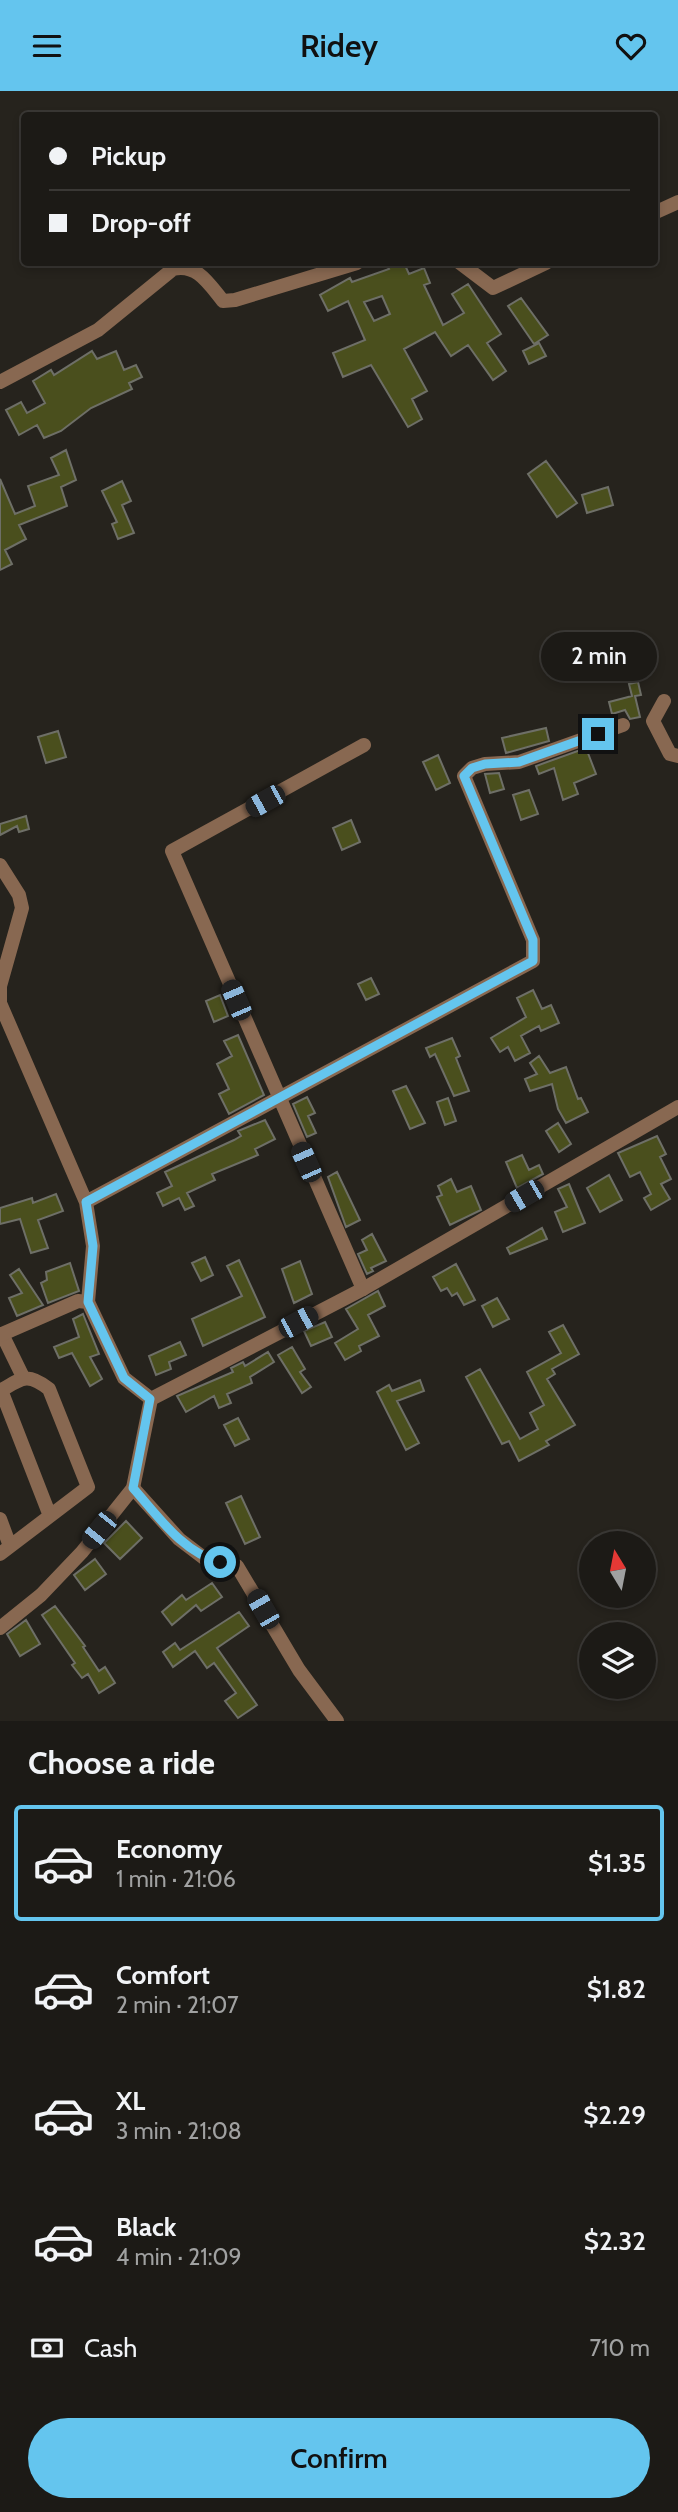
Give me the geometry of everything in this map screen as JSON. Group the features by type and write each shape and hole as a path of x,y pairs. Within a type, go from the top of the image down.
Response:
{"street":[{"path":"658,211 678,202"},
{"path":"0,382 98,330 173,269 184,266 199,272 223,301 235,300 347,266"},
{"path":"464,266 493,288 540,266"},
{"path":"664,701 653,721 670,754 678,756"},
{"path":"86,1202 278,1100 432,1013 533,961 533,940 464,776 472,768 485,764 519,762 623,725"},
{"path":"363,1289 278,1100 172,851 364,745"},
{"path":"0,865 19,895 22,908 0,986 0,1003 86,1202 93,1246 88,1302 124,1378 150,1399"},
{"path":"150,1399 363,1289 678,1107"},
{"path":"23,1377 1,1334 78,1301 88,1302"},
{"path":"0,1519 5,1550 50,1516 88,1486 49,1389 35,1378 23,1377 0,1390 50,1516"},
{"path":"0,1628 41,1595 82,1552 133,1488 150,1399"},
{"path":"133,1488 179,1539 204,1558 237,1566 299,1670 337,1721"}],"building":[{"path":"388,266 405,266 409,274 424,268 430,283 424,285 443,325 464,313 452,294 468,284 501,334 487,343 506,371 493,380 468,345 451,356 435,332 404,349 427,391 412,399 422,419 408,427 371,365 343,377 333,353 365,340 348,301 328,311 320,295 350,278 352,282 389,269","holes":["382,296 390,314 374,321 364,302"]},
{"path":"521,298 548,335 534,344 508,306"},
{"path":"539,343 546,356 529,364 523,351"},
{"path":"92,351 97,359 116,351 124,370 136,365 142,377 129,383 132,389 91,408 61,431 44,438 37,425 19,435 6,410 21,402 27,413 45,403 33,381 51,370 54,375"},
{"path":"66,450 76,480 61,487 67,506 19,525 26,539 5,550 12,564 0,570 0,479 15,514 35,506 28,486 59,475 51,458"},
{"path":"546,461 577,503 557,517 528,474"},
{"path":"122,481 131,501 122,505 134,533 118,539 112,524 117,522 102,491"},
{"path":"608,487 613,505 587,513 582,495"},
{"path":"638,682 641,695 635,696 640,717 630,719 625,710 612,714 609,702 632,696 629,684"},
{"path":"546,728 549,741 506,753 502,738"},
{"path":"58,731 66,757 46,763 38,737"},
{"path":"586,748 596,774 574,783 578,794 563,800 554,768 539,774 536,766"},
{"path":"438,755 450,783 436,790 423,762"},
{"path":"499,773 504,789 490,793 485,774"},
{"path":"529,790 538,814 521,820 513,795"},
{"path":"26,816 29,829 19,832 17,826 0,835 0,824"},
{"path":"351,820 360,842 342,850 333,828"},
{"path":"371,978 379,994 366,1000 358,984"},
{"path":"533,990 542,1009 551,1005 559,1023 541,1031 539,1026 521,1036 530,1053 515,1061 508,1047 500,1052 491,1038 526,1017 517,998"},
{"path":"220,995 228,1016 214,1022 206,1001"},
{"path":"238,1035 264,1095 229,1114 219,1094 229,1089 217,1064 232,1056 224,1041"},
{"path":"452,1038 460,1056 456,1058 469,1091 454,1096 435,1054 430,1057 426,1048"},
{"path":"539,1056 550,1073 566,1067 578,1099 581,1098 588,1112 566,1123 558,1109 552,1084 530,1091 525,1079 537,1074 530,1063"},
{"path":"406,1086 425,1123 410,1129 393,1091"},
{"path":"307,1097 315,1113 308,1116 316,1133 307,1137 293,1104"},
{"path":"448,1098 456,1121 445,1125 437,1102"},
{"path":"265,1120 275,1139 255,1149 258,1155 212,1174 215,1180 187,1193 194,1206 185,1210 179,1198 163,1206 157,1193 172,1186 165,1172 234,1140 241,1136 238,1131"},
{"path":"558,1123 571,1144 559,1152 546,1131"},
{"path":"657,1136 666,1154 660,1157 671,1179 661,1184 670,1199 651,1210 644,1198 651,1194 640,1172 630,1177 618,1153"},
{"path":"522,1155 529,1170 539,1165 543,1174 517,1188 506,1162"},
{"path":"337,1172 360,1220 346,1227 328,1177"},
{"path":"609,1175 622,1200 600,1212 587,1188"},
{"path":"451,1179 457,1192 471,1186 481,1210 450,1225 437,1197 442,1195 438,1186"},
{"path":"569,1184 585,1223 563,1232 555,1212 567,1207 558,1189"},
{"path":"56,1194 63,1211 38,1220 48,1248 31,1253 20,1219 0,1224 0,1208 32,1198 33,1203"},
{"path":"542,1228 547,1239 510,1254 507,1248"},
{"path":"372,1234 386,1261 371,1268 373,1271 367,1274 358,1254 367,1250 362,1240"},
{"path":"205,1257 213,1275 201,1281 192,1263"},
{"path":"239,1260 265,1317 203,1346 192,1319 242,1296 227,1266"},
{"path":"300,1261 312,1294 294,1303 282,1269"},
{"path":"70,1263 79,1291 48,1303 41,1283 47,1280 46,1272"},
{"path":"456,1264 475,1300 464,1305 457,1293 452,1296 447,1288 441,1291 433,1277"},
{"path":"19,1269 43,1305 17,1316 9,1298 22,1293 10,1275"},
{"path":"378,1291 385,1306 368,1315 379,1336 359,1346 361,1351 345,1360 335,1343 358,1329 346,1309"},
{"path":"497,1298 509,1319 493,1327 482,1306"},
{"path":"83,1314 99,1354 90,1357 102,1379 90,1386 72,1353 59,1358 54,1347 79,1337 73,1319"},
{"path":"325,1322 332,1337 311,1346 304,1331"},
{"path":"563,1325 579,1354 552,1369 555,1374 547,1379 575,1425 546,1441 549,1445 519,1461 509,1441 502,1444 466,1377 480,1369 520,1439 538,1429 530,1413 544,1405 527,1372 561,1353 549,1332"},
{"path":"180,1342 186,1355 169,1362 171,1369 156,1375 149,1356"},
{"path":"292,1347 305,1369 300,1372 311,1387 302,1393 278,1355"},
{"path":"268,1352 274,1362 250,1377 252,1383 227,1394 231,1403 219,1408 214,1396 186,1412 177,1396 233,1372 231,1368 243,1362 245,1366"},
{"path":"420,1380 424,1391 397,1401 419,1443 406,1450 377,1392 389,1385 392,1391"},
{"path":"238,1418 249,1439 235,1446 224,1425"},
{"path":"241,1496 260,1537 245,1544 226,1503"},
{"path":"126,1521 142,1538 120,1559 104,1543"},
{"path":"95,1559 106,1574 85,1590 74,1575"},
{"path":"212,1583 222,1597 201,1611 196,1605 172,1625 162,1612 182,1595 186,1600"},
{"path":"55,1606 85,1646 83,1647 99,1671 105,1667 115,1683 99,1693 88,1674 82,1678 72,1665 75,1663 42,1615"},
{"path":"239,1612 249,1626 217,1648 257,1705 238,1718 225,1701 236,1693 214,1663 207,1668 195,1651 173,1667 163,1652 175,1643 180,1650"},
{"path":"26,1620 40,1644 20,1656 7,1634"}],"route":[{"path":"220,1562 204,1558 179,1539 133,1488 150,1399 124,1378 88,1302 93,1246 86,1202 278,1100 432,1013 533,961 533,940 464,776 472,768 485,764 519,762 598,734"}]}
